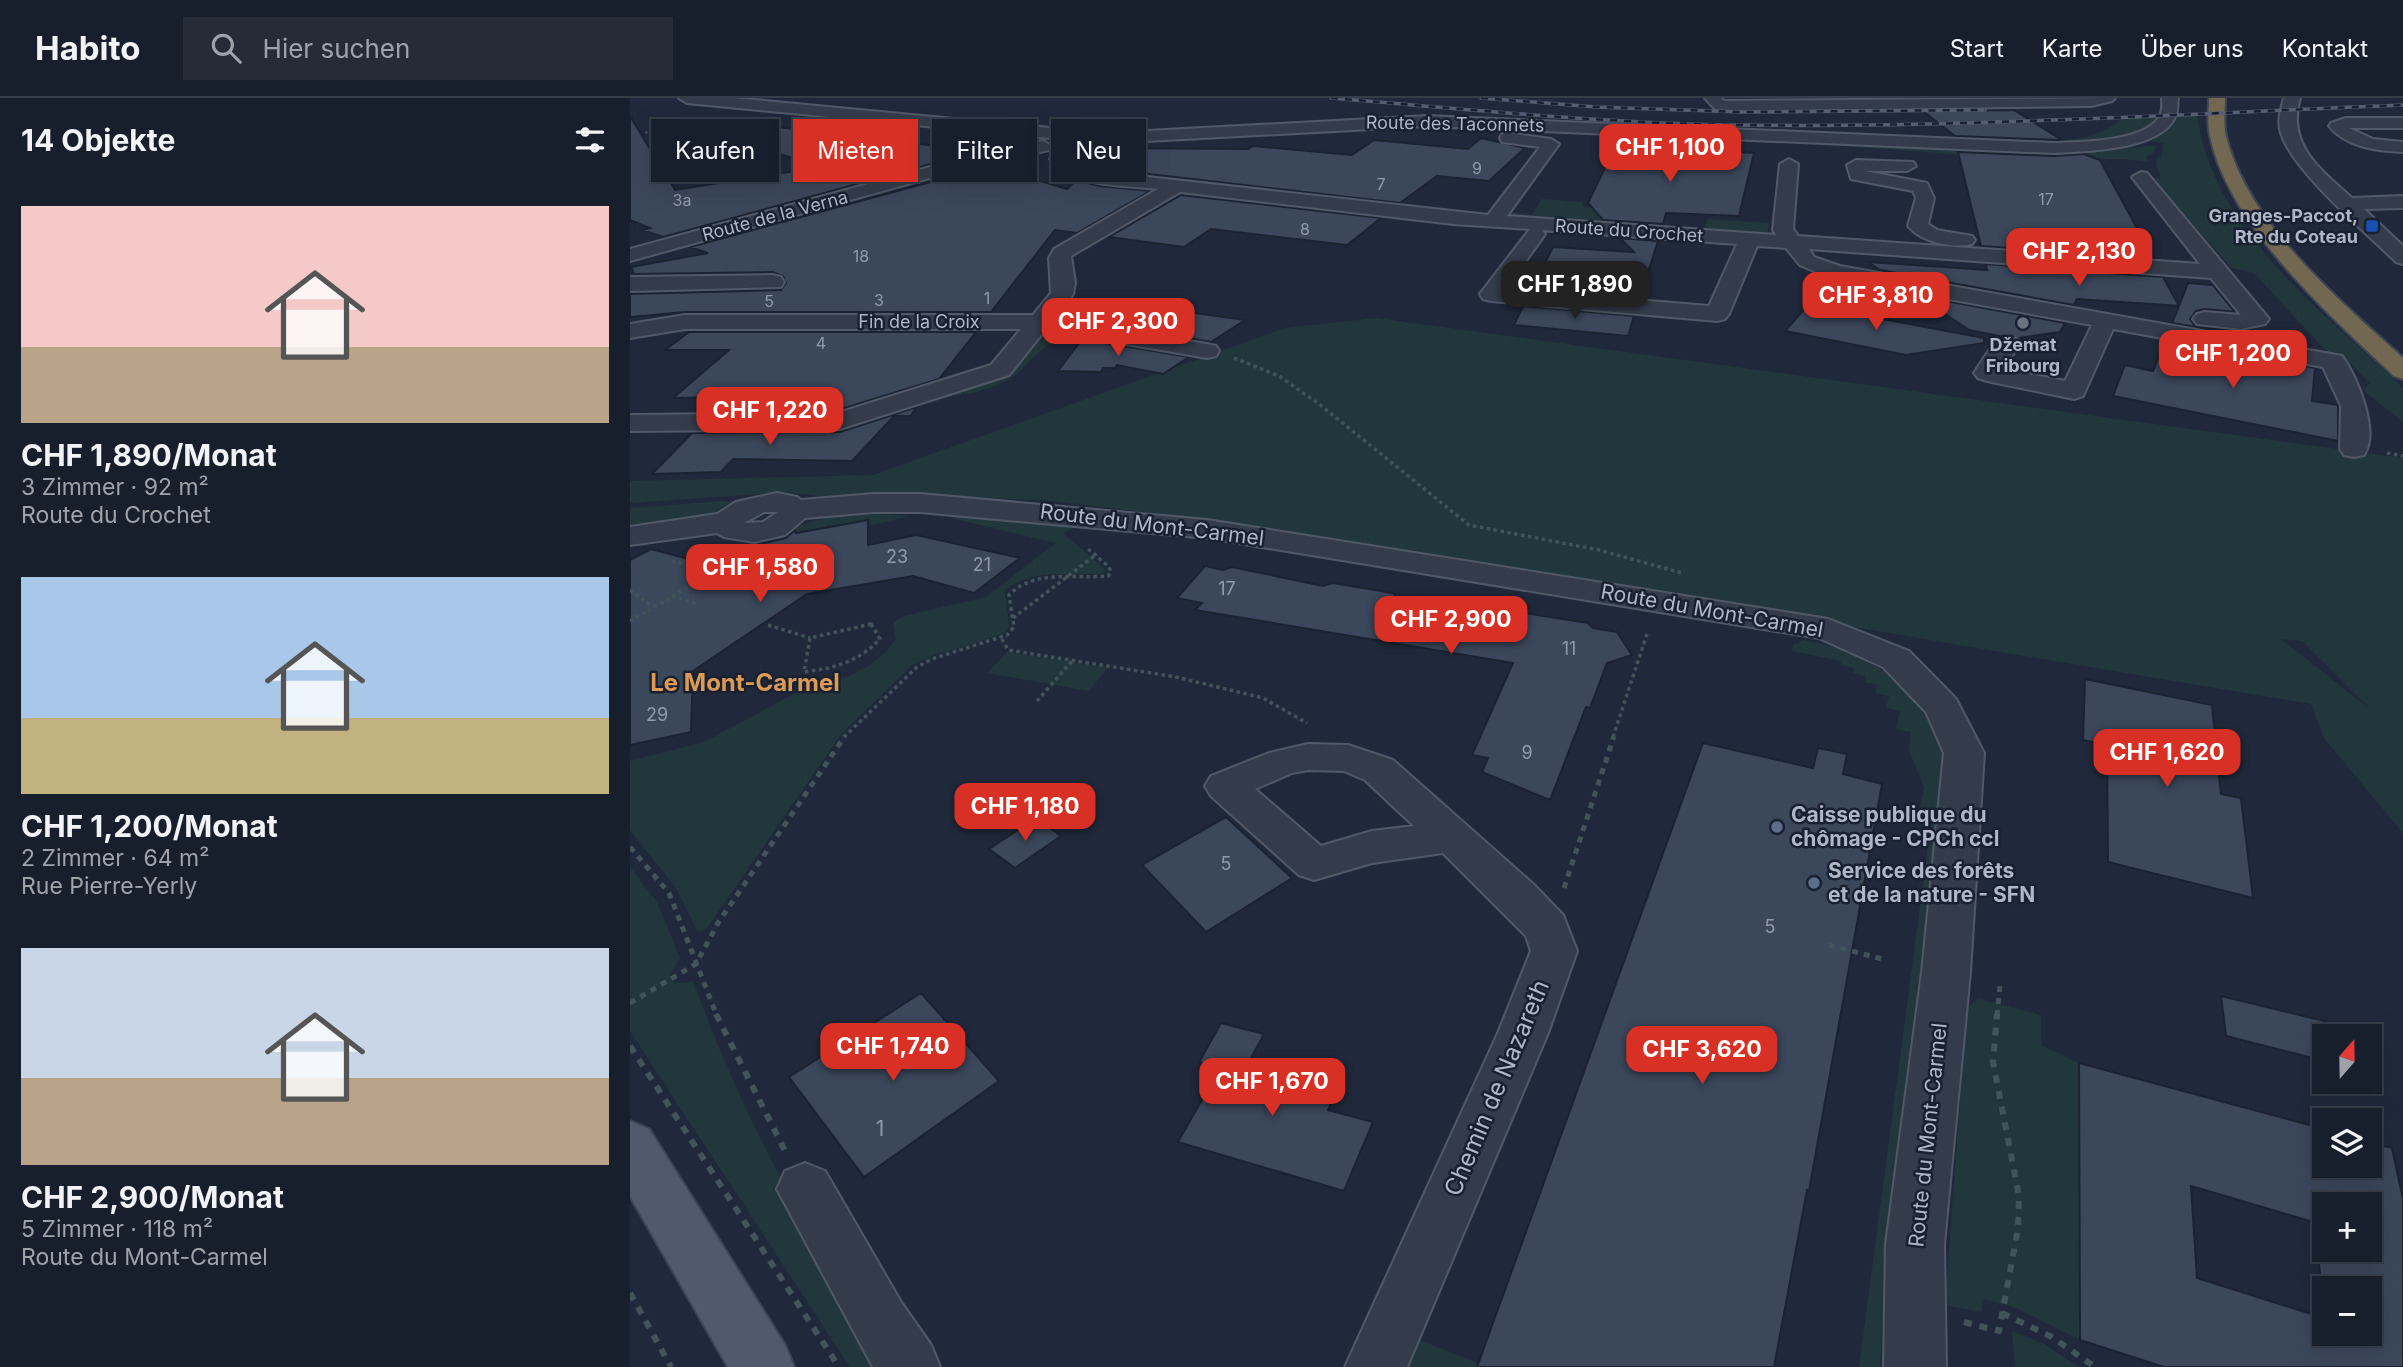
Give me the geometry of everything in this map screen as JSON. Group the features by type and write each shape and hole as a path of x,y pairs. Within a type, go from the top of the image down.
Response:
{"highway":[{"path":"2217,98 2215,123 2220,147 2231,174 2249,205 2310,280 2403,371"}],"main road":[{"path":"630,1146 763,1367"}],"street":[{"path":"687,98 996,130 1049,141"},
{"path":"1713,98 1720,106 2091,101 2107,98"},
{"name":"Route des Taconnets","path":"1049,141 1417,121 2022,148 2099,144 2133,138 2160,128 2170,117 2170,98"},
{"path":"2292,98 2287,120 2295,148 2318,176 2403,258"},
{"path":"735,116 929,138"},
{"path":"2403,123 2346,123 2337,126 2351,138 2372,144 2403,147"},
{"path":"1809,137 1809,132 1882,131 1902,136 2053,139 2076,134 2076,127"},
{"path":"1401,136 1482,136 1535,140 1551,144 1493,221"},
{"name":"Route de la Verna","path":"1037,145 1049,141"},
{"name":"Route du Crochet","path":"1049,141 1059,159 1078,172 1175,187 1493,221 1791,243 2212,266"},
{"path":"1789,164 1783,230 1807,261 1835,272 2333,361 2354,406 2354,449"},
{"path":"1928,167 1856,165 1857,175 1921,187 1925,198 1918,226 1931,235 2212,266"},
{"name":"Route de la Verna","path":"630,256 932,173"},
{"path":"2137,324 2140,315 2241,322 2258,319 2141,177"},
{"path":"630,423 840,421 1000,370 1062,293 1065,286 1058,260 1061,253 1175,187"},
{"path":"2348,204 2403,202"},
{"path":"1535,234 1491,294 1717,314 1749,240"},
{"path":"630,284 773,282"},
{"path":"2008,344 1987,373 2074,391 2106,319"},
{"name":"Fin de la Croix","path":"630,331 685,322 1038,321 1207,351"},
{"name":"Route du Mont-Carmel","path":"630,536 728,522 741,510 758,504 786,503 794,510 874,503 920,503 1125,520 1234,534 1828,629 1896,659 1943,707 1964,753 1946,972 1915,1244 1915,1367"},
{"path":"1451,837 1547,928"},
{"name":"Chemin de Nazareth","path":"1376,1367 1523,1032 1554,951 1547,928"},
{"path":"805,1189 880,1323 909,1367"}],"path":[{"path":"1207,351 1221,348 1231,350 1229,356 1279,376 1319,404 1469,525 1599,550 1675,569"},
{"path":"630,1003 696,964 718,923 846,734 918,667 932,659 1002,639 1014,627 1009,595 1016,584 1032,580 1108,576 1111,572 1110,566 1074,535 1103,532 1125,520"},
{"path":"1013,618 1098,553"},
{"path":"708,561 723,564"},
{"path":"630,590 653,607"},
{"path":"671,596 698,604"},
{"path":"768,625 810,638 871,624 880,639 866,655 839,668 804,671 810,638"},
{"path":"1002,639 1008,650 1177,677 1263,698 1310,724"},
{"path":"1547,928 1564,888 1644,644"},
{"path":"1037,701 1073,660"},
{"path":"630,847 669,893 724,1034 805,1189"},
{"path":"1829,945 1882,959"},
{"path":"1915,1310 1999,1331 2018,1228 2019,1196 1993,1062 2000,986"},
{"path":"630,1046 839,1367"},
{"path":"630,1293 671,1367"},
{"path":"2002,1313 2052,1338 2095,1367"}],"green space":[{"path":"2179,114 2197,114 2207,156 2224,195 2276,266 2339,330 2403,388 2403,422 2363,390 2370,383 2343,356 2328,353 2254,273 2232,268 2152,178 2161,178 2156,164 2157,158 2162,155 2163,143 2143,140 2167,129"},
{"path":"2157,116 2145,127 2129,135 2110,139 2066,143 2010,141 2070,140 2099,133 2124,117"},
{"path":"1803,143 2037,153 2108,151 2155,145 2154,154 2147,156 2148,162 2125,159 2035,160"},
{"path":"1542,199 1582,202 1584,207 1639,213 1633,228 1509,217 1508,214 1512,212 1532,215"},
{"path":"1708,219 1769,223 1767,234 1763,236 1703,233"},
{"path":"1376,318 2403,458 2403,833 2324,738 2311,704 1235,523 1053,501 913,494 828,497 788,492 630,503 630,481 873,475 1285,328","holes":["2281,639 2302,641 2371,710"]},
{"path":"1053,330 1157,349 1152,354 1060,339 1047,346 1004,382 971,393 925,400 996,377 1020,363 1039,338 1037,336 1059,335 1039,334"},
{"path":"734,502 718,509 708,519 630,530 630,508"},
{"path":"842,514 841,517 874,514 909,516 868,526 867,520 804,531 798,536 792,527"},
{"path":"956,516 1107,528 1074,528 1063,533 1106,570 1101,574 1038,576 1015,583 1005,590 1009,626 1005,633 912,665 842,733 707,928 698,932 676,888 630,830 630,761 704,742 811,685 847,677 870,665 887,651 896,639 893,622 904,616 986,597 1056,543 955,519"},
{"path":"1804,640 1840,649 1880,669 1917,702 1937,731 1945,755 1939,826 1889,1209 1880,1367 1859,1367 1931,824 1917,822 1924,787 1909,751 1911,732 1896,729 1900,711 1886,708 1889,696 1875,693 1877,685 1865,682 1866,676 1853,673 1854,668 1840,665 1841,661 1792,651 1793,645"},
{"path":"1007,652 1107,668 1089,691 987,673"},
{"path":"630,867 657,902 680,958 670,975 674,983 694,982 713,1033 757,1131 807,1227 887,1367 850,1367 630,1031"},
{"path":"1978,999 2041,1015 2041,1045 2079,1063 2080,1340 2016,1308 1984,1299 1981,1312 1945,1305 1967,1008"},
{"path":"2012,1331 2044,1344 2079,1367 2015,1367"},
{"path":"1420,1340 1479,1364 1477,1367 1409,1367"}],"building":[{"path":"2014,110 2062,140 1955,136 1923,111"},
{"path":"630,116 651,151 651,182 670,182 675,190 725,182 779,182 779,174 793,171 793,182 864,182 663,237 642,230 650,228 630,220"},
{"path":"779,127 793,129 793,158 779,154"},
{"path":"1481,138 1525,148 1489,181 1437,176 1400,203 1146,174 1146,148 1248,149 1253,146 1352,155 1374,140 1468,149"},
{"path":"918,144 932,146 932,164 918,167"},
{"path":"1633,146 1754,153 1739,216 1666,213 1663,224 1603,220 1588,203 1614,149"},
{"path":"1958,152 2054,156 2084,154 2100,160 2153,258 1981,246"},
{"path":"1037,180 1067,189 1074,182 1084,182 1150,191 1077,233 1055,230 991,312 685,312 630,317 630,294 781,290 786,283 783,276 773,272 634,274 631,267 708,253 690,247 932,182"},
{"path":"1181,195 1381,218 1347,245 1211,229 1184,247 1109,237"},
{"path":"1620,238 1658,241 1640,298 1532,289 1553,247 1634,252"},
{"path":"1868,262 1987,270 1986,264 2163,277 2179,306 2077,299 2074,305 1880,270"},
{"path":"2188,283 2213,285 2235,312 2205,309 2196,311 2190,319 2195,326 2241,332 2252,329 2256,335 2288,340 2287,343 2172,323"},
{"path":"1919,296 2065,323 2060,332 2019,338 2005,337 1969,330"},
{"path":"1111,301 1245,320 1211,342 1095,322"},
{"path":"1808,305 1984,338 1984,343 1906,355 1785,331"},
{"path":"1523,306 1634,316 1628,336 1514,325"},
{"path":"689,332 976,332 939,379 838,410 713,412 728,397 673,398 729,350 665,350"},
{"path":"1082,339 1189,357 1163,374 1117,365 1115,368 1103,368 1101,372 1058,371"},
{"path":"2165,341 2315,368 2312,401 2338,405 2338,441 2113,396 2125,365 2153,371"},
{"path":"917,407 910,416 894,416 852,461 733,459 721,472 652,474 692,433 840,432"},
{"path":"868,520 868,545 916,535 1020,558 974,593 913,576 807,594 693,671 691,732 630,745 630,560 651,549 759,578 744,543 755,545 786,538 795,530 796,533"},
{"path":"1205,566 1223,570 1232,567 1323,586 1333,583 1393,593 1400,602 1418,596 1478,606 1482,610 1516,616 1525,613 1588,623 1593,628 1617,632 1632,655 1607,663 1590,708 1586,707 1550,800 1482,772 1488,758 1472,755 1513,663 1195,610 1202,603 1177,598"},
{"path":"2085,679 2212,705 2221,794 2241,798 2253,898 2108,862 2107,745 2083,740"},
{"path":"1703,743 1813,768 1818,748 1847,754 1843,774 1882,784 1809,1191 1807,1190 1774,1367 1477,1367"},
{"path":"1226,817 1292,878 1206,932 1142,865"},
{"path":"1036,818 1061,836 1015,868 989,849"},
{"path":"921,993 999,1081 864,1177 789,1077"},
{"path":"2221,996 2324,1021 2324,1024 2312,1024 2312,1058 2226,1036"},
{"path":"1221,1023 1264,1034 1244,1071 1334,1096 1328,1110 1373,1122 1344,1191 1178,1142 1220,1068 1199,1062"},
{"path":"2079,1063 2312,1126 2312,1178 2382,1178 2382,1145 2392,1148 2403,1199 2403,1367 2164,1367 2080,1340","holes":["2191,1186 2312,1222 2312,1192 2382,1192 2382,1262 2319,1262 2321,1276 2382,1276 2382,1346 2312,1346 2312,1314 2197,1278"]}],"railway":[{"path":"1331,98 1583,118 1735,125 1985,122 2403,105"},
{"path":"1481,98 1596,107 1742,112 1985,110"}],"place":[{"name":"Granges-Paccot, Rte du Coteau","path":"2372,226"},
{"name":"Džemat Fribourg","path":"2023,323"},
{"name":"Caisse publique du chômage - CPCh ccl","path":"1777,827"},
{"name":"Service des forêts et de la nature - SFN","path":"1814,883"}],"district":[{"name":"Le Mont-Carmel","path":"745,683"}]}
